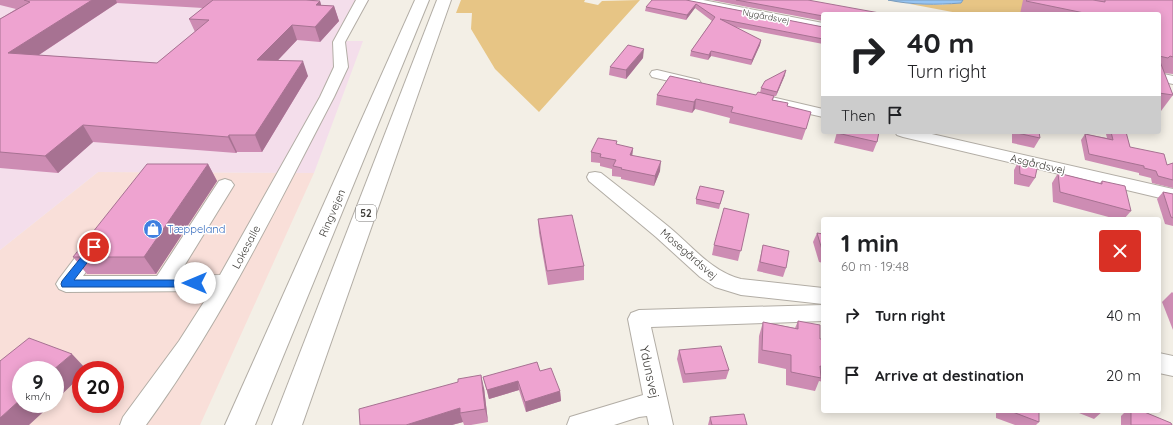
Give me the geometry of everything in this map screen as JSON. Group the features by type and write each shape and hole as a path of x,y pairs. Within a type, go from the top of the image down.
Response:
{"main road":[{"name":"Ringvejen","path":"240,425 422,0"},
{"name":"52","path":"287,425 444,0"}],"street":[{"name":"Lokesalle","path":"132,425 178,363 227,283 327,97 341,67 339,42 362,0"},
{"name":"Nygårdsvej","path":"685,0 821,27"},
{"path":"657,74 710,87"},
{"path":"1161,77 1173,80"},
{"path":"748,96 821,113"},
{"name":"Asgårdsvej","path":"912,134 1173,195"},
{"name":"Mosegårdsvej","path":"595,177 663,232 707,272 722,282 741,287 821,296"},
{"path":"163,284 225,185"},
{"path":"104,235 66,284 227,283"},
{"name":"Ydunsvej","path":"659,415 639,320 727,315 821,313"},
{"path":"1161,363 1173,366"},
{"path":"579,425 639,406 659,415"}],"shaded area":[{"path":"0,0 369,0 346,41 363,41 314,173 98,172 0,250"},
{"path":"461,0 585,0 584,2 598,5 602,1 640,0 539,112 495,69 471,29 472,13 456,13"},
{"path":"963,0 1046,0 1024,12 952,12 910,4 940,5 961,3"},
{"path":"98,172 314,173 200,425 0,425 0,250"}],"water":[{"path":"888,0 963,0 961,3 915,4"}],"building":[{"path":"24,0 92,0 8,53 157,63 209,20 189,19 213,0 306,0 320,1 316,5 334,6 315,27 292,25 257,60 303,61 255,135 229,135 228,137 83,125 45,156 0,152 0,19 30,2"},
{"path":"652,0 686,0 821,27 821,39 720,19 761,40 752,60 711,51 709,55 691,51 715,17 696,4 687,15 646,7"},
{"path":"736,0 808,0 874,12 821,12 821,16"},
{"path":"1093,0 1105,2 1105,0 1173,0 1173,57 1170,56 1168,58 1161,56 1161,12 1079,12 1026,1"},
{"path":"628,45 644,49 626,70 610,67"},
{"path":"1161,64 1173,95 1161,93"},
{"path":"786,70 777,92 761,88 765,81"},
{"path":"670,76 756,95 758,92 774,96 772,100 788,103 787,106 811,112 806,129 731,112 733,107 696,99 694,102 657,95"},
{"path":"841,134 879,134 877,142"},
{"path":"1022,134 1039,134 1040,138"},
{"path":"1085,134 1113,140 1112,134 1127,134 1130,147 1164,154 1167,165 1173,163 1173,180 1158,176 1156,171 1144,168 1144,166 1089,154"},
{"path":"598,138 617,141 616,144 633,148 630,155 661,161 655,176 613,166 616,160 600,157 601,154 591,152"},
{"path":"1019,160 1038,164 1035,178 1020,174"},
{"path":"147,164 208,164 144,257 73,257"},
{"path":"1058,173 1102,184 1102,181 1125,186 1131,211 1060,192"},
{"path":"700,186 724,191 720,204 696,199"},
{"path":"1163,192 1173,194 1173,218 1171,217"},
{"path":"724,208 749,214 741,251 714,245"},
{"path":"572,215 584,266 547,271 538,219"},
{"path":"817,233 821,234 821,246"},
{"path":"763,245 789,251 786,268 760,262"},
{"path":"798,321 820,325 821,378 791,372 791,355 762,350 763,322 798,329"},
{"path":"29,338 72,354 64,361 12,361 12,407 0,418 0,361"},
{"path":"721,346 729,370 685,374 679,350"},
{"path":"537,362 540,371 551,368 560,391 525,402 518,381 487,390 483,377"},
{"path":"481,375 485,409 460,413 460,408 406,425 360,425 359,409 458,382 458,379"},
{"path":"1015,413 1039,413 1039,422"},
{"path":"1131,413 1147,413 1171,423 1172,425 1131,425"},
{"path":"744,414 747,425 712,425 710,417"}],"place":[{"name":"Tæppeland","path":"153,229"}],"route":[{"path":"94,247 66,284 195,283"}]}
